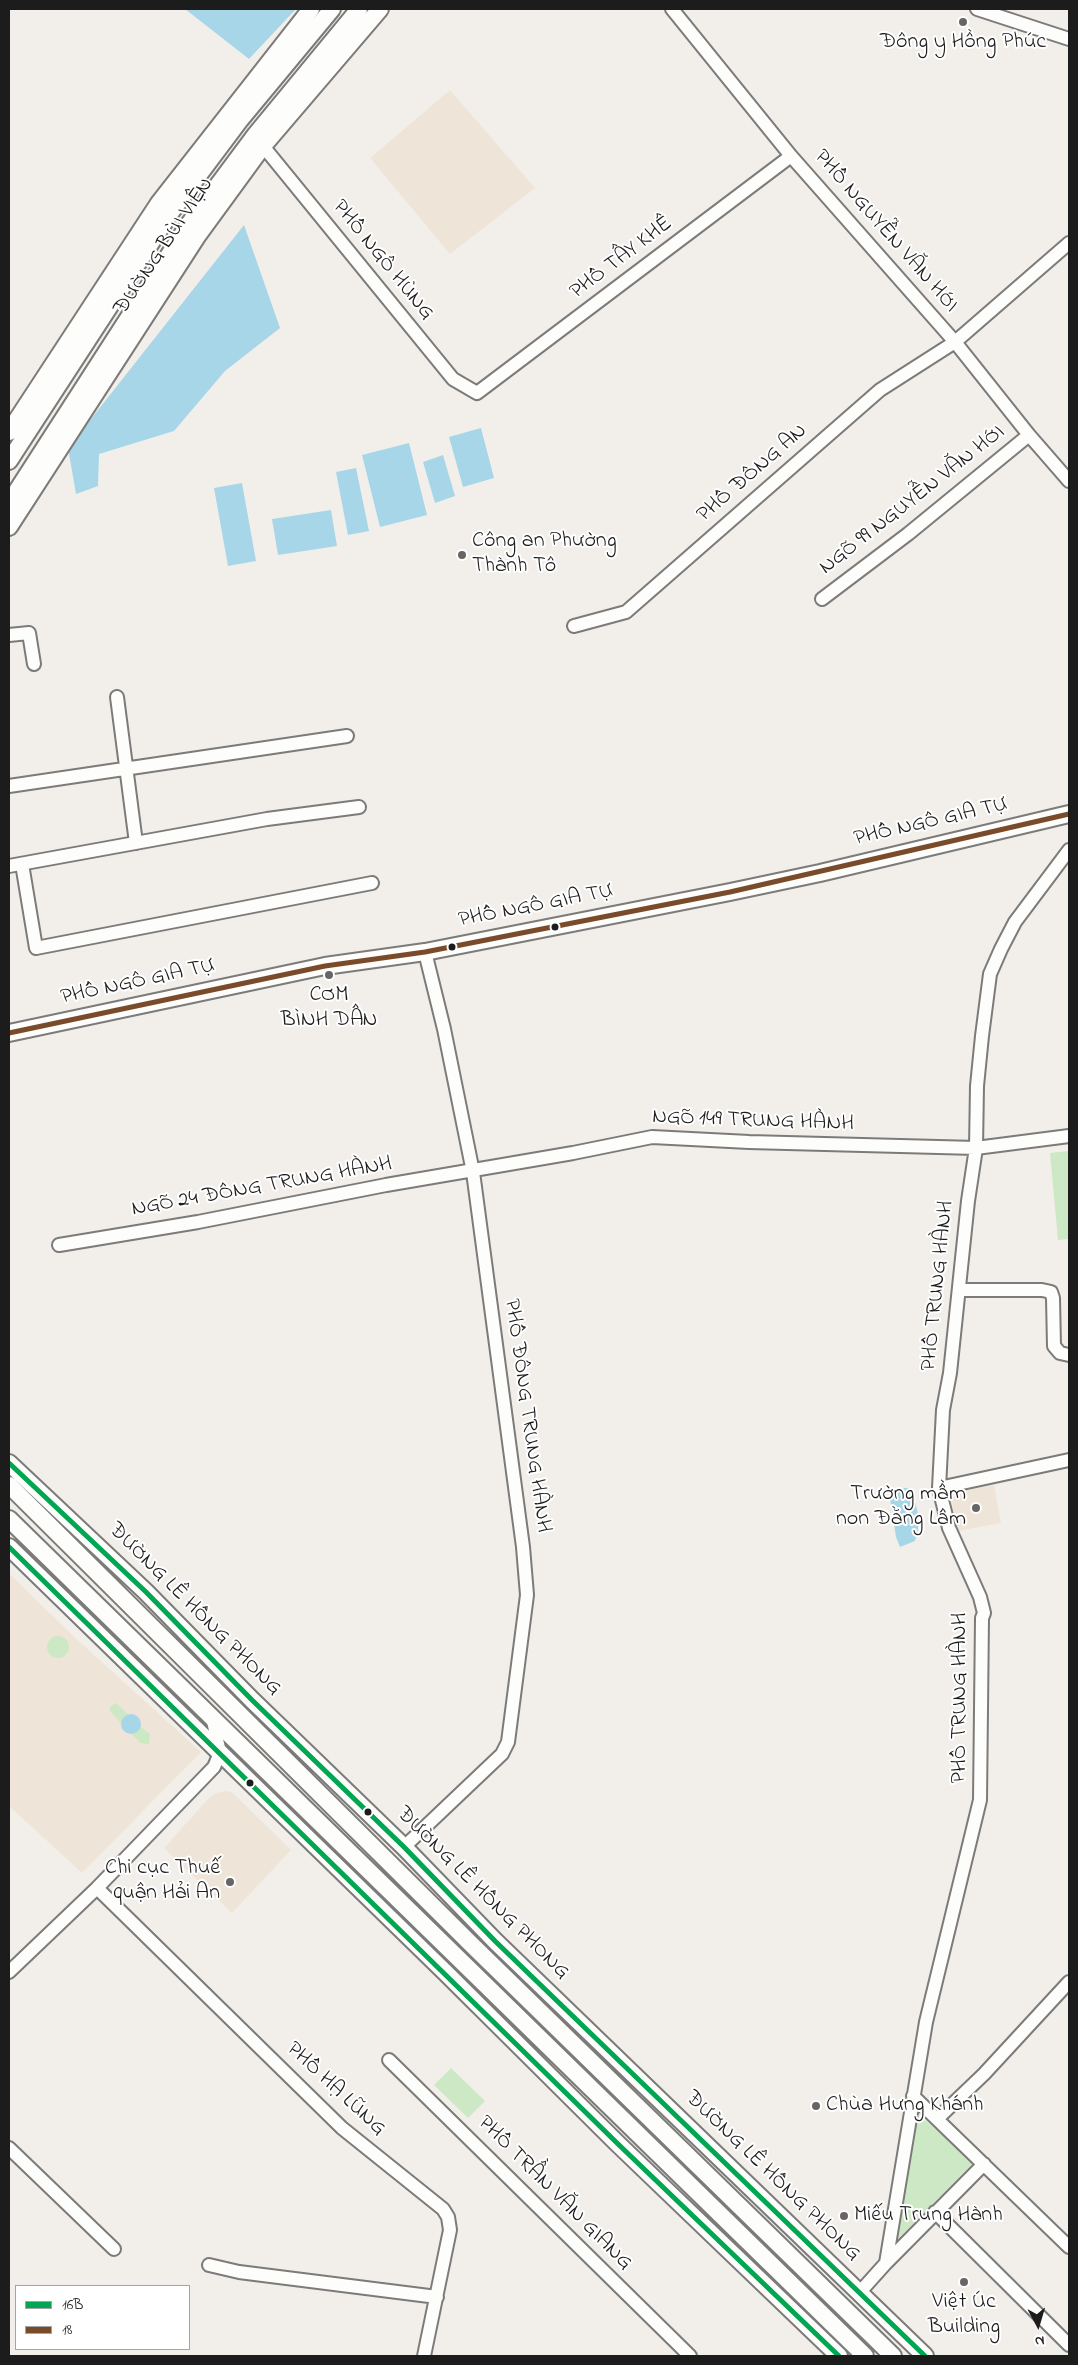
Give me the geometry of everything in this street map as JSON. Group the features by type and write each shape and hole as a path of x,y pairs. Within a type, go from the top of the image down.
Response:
{"main road":[{"name":"ĐƯỜNG BÙI VIỆN","path":"9,432 158,203 311,9"},
{"name":"ĐƯỜNG BÙI VIỆN","path":"9,461 171,212 240,120 332,9"},
{"name":"ĐƯỜNG BÙI VIỆN","path":"9,503 189,224 256,134 359,9"},
{"name":"ĐƯỜNG BÙI VIỆN","path":"9,527 198,235 263,146 380,9"},
{"name":"PHỐ NGÔ GIA TỰ","path":"9,1033 325,966 425,952 820,873 1069,814"},
{"name":"ĐƯỜNG LÊ HỒNG PHONG","path":"9,1463 146,1592 252,1700 404,1847 495,1941 925,2356"},
{"name":"ĐƯỜNG LÊ HỒNG PHONG","path":"9,1485 480,1953 893,2356"},
{"path":"9,1519 213,1721 467,1966 865,2356"},
{"path":"9,1547 452,1979 618,2144 839,2356"},
{"path":"452,1979 495,1941"},
{"path":"758,2224 772,2208"},
{"path":"729,2250 742,2236"}],"street":[{"name":"PHỐ NGUYỄN VĂN HỚI","path":"672,9 791,156 955,342 1029,435 1069,481"},
{"path":"978,9 1069,39"},
{"name":"PHỐ NGÔ HÙNG","path":"263,146 453,379 476,393"},
{"name":"PHỐ TÂY KHÊ","path":"476,393 791,156"},
{"name":"PHỐ ĐÔNG AN","path":"574,626 626,612 880,390 955,342 1069,243"},
{"name":"NGÕ 99 NGUYỄN VĂN HỚI","path":"822,599 908,534 1029,435"},
{"path":"9,635 29,633 34,664"},
{"path":"117,697 136,843"},
{"path":"9,786 126,767 347,736"},
{"path":"9,866 267,819 359,807"},
{"name":"PHỐ TRUNG HÀNH","path":"886,2263 926,2022 980,1800 982,1618 984,1613 980,1597 949,1528 939,1488 943,1410 976,1148 977,1086 990,974 1015,922 1069,850"},
{"path":"22,864 36,948 372,883"},
{"name":"PHỐ ĐÔNG TRUNG HÀNH","path":"404,1847 502,1754 508,1742 527,1595 522,1537 473,1172 444,1029 425,952"},
{"name":"NGÕ 149 TRUNG HÀNH","path":"473,1172 652,1137 749,1142 976,1148 1069,1136"},
{"name":"NGÕ 24 ĐÔNG TRUNG HÀNH","path":"59,1245 473,1172"},
{"path":"959,1290 1042,1290 1051,1292 1053,1298 1054,1346 1060,1353 1069,1355"},
{"path":"939,1488 1069,1460"},
{"path":"9,1972 97,1888 214,1767 220,1753 213,1721"},
{"name":"PHỐ HẠ LŨNG","path":"97,1888 342,2128 442,2209 448,2217 450,2230 424,2356"},
{"path":"937,2119 984,2074 1069,1982"},
{"name":"PHỐ TRẦN VĂN GIANG","path":"389,2060 690,2356"},
{"path":"913,2096 1069,2247"},
{"path":"9,2148 114,2249"},
{"path":"860,2292 935,2212 984,2164"},
{"path":"935,2212 1069,2345"},
{"path":"209,2265 239,2272 437,2298"}],"shaded area":[{"path":"450,90 535,188 450,254 370,158"},
{"name":"Trường mầm non Đằng Lâm","path":"994,1485 1001,1523 958,1531 950,1493"},
{"path":"9,1573 71,1634 201,1752 82,1873 9,1806"},
{"name":"Chi cục Thuế quận Hải An","path":"227,1791 233,1793 291,1850 232,1913 164,1848 208,1799 215,1793"}],"green space":[{"path":"1069,1151 1069,1239 1058,1240 1050,1153"},
{"path":"54,1636 62,1636 69,1643 69,1651 62,1658 54,1658 47,1651 47,1643"},
{"path":"116,1703 129,1715 121,1723 110,1711 110,1707"},
{"path":"140,1726 150,1734 149,1744 140,1743 132,1734"},
{"path":"451,2068 485,2101 468,2118 434,2085"},
{"path":"922,2118 971,2158 971,2165 895,2242 912,2119"}],"water":[{"path":"185,9 296,9 249,59"},
{"path":"244,225 280,328 225,371 174,431 99,454 98,486 76,494 68,448"},
{"path":"481,428 494,478 463,487 449,437"},
{"path":"409,443 427,515 380,527 362,455"},
{"path":"443,455 455,496 435,503 423,462"},
{"path":"356,468 369,531 348,535 336,472"},
{"path":"242,483 256,561 228,566 214,488"},
{"path":"331,510 337,546 278,555 272,519"},
{"path":"900,1488 911,1488 917,1508 918,1527 915,1541 900,1547 896,1537 890,1499"},
{"path":"131,1714 138,1717 141,1724 138,1731 131,1734 124,1731 121,1724 124,1717"}],"transit line":[{"name":"18","path":"9,1033 325,966 425,952 730,892 1069,814"},
{"name":"16B","path":"9,1463 146,1592 252,1700 404,1847 495,1941 925,2356"},
{"name":"16B","path":"9,1547 618,2144 839,2356"}],"place":[{"name":"Đông y Hồng Phúc","path":"963,22"},
{"name":"Công an Phường Thành Tô","path":"462,555"},
{"name":"CƠM BÌNH DÂN","path":"329,975"},
{"name":"Trường mầm non Đằng Lâm","path":"976,1508"},
{"name":"Chi cục Thuế quận Hải An","path":"230,1882"},
{"name":"Chùa Hưng Khánh","path":"816,2106"},
{"name":"Miếu Trung Hành","path":"844,2216"},
{"name":"Việt Úc Building","path":"964,2282"}]}
